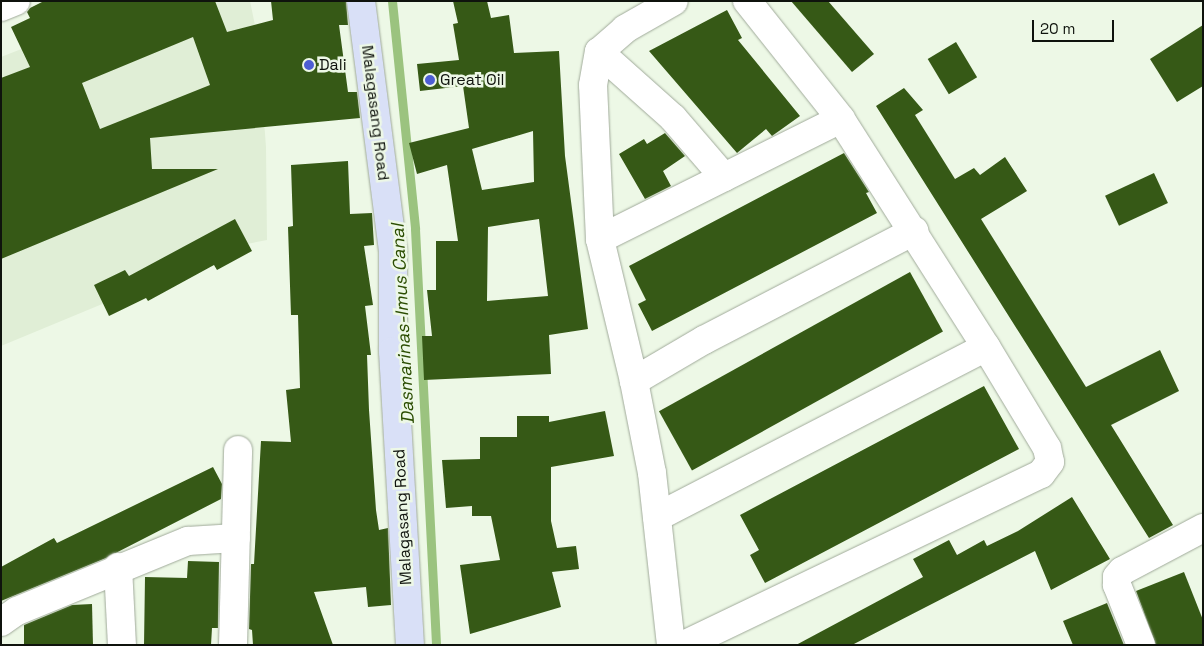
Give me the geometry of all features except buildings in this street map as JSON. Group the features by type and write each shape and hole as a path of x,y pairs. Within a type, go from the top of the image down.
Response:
{"main road":[{"name":"Malagasang Road","path":"361,1 392,252 393,350 410,645"}],"street":[{"path":"1,7 16,1"},
{"path":"671,645 657,517 634,381 600,239 593,85 599,52 624,29 674,1"},
{"path":"684,645 1041,474 1050,462 1047,448 986,347 841,119 747,1"},
{"path":"599,52 673,118 724,177"},
{"path":"600,239 841,119"},
{"path":"634,381 704,340 914,231"},
{"path":"657,517 986,347"},
{"path":"233,645 238,450"},
{"path":"1140,645 1117,585 1117,577 1122,571 1203,528"},
{"path":"1,622 17,611 118,567 188,541 236,538"},
{"path":"118,567 122,645"}],"shaded area":[{"path":"144,1 250,1 258,40 266,147 267,240 247,244 1,346 1,57"}],"waterway":[{"name":"Dasmarinas-Imus Canal","path":"392,1 415,229 436,645"}],"place":[{"name":"Dali","path":"309,65"},
{"name":"Great Oil","path":"430,80"}]}
